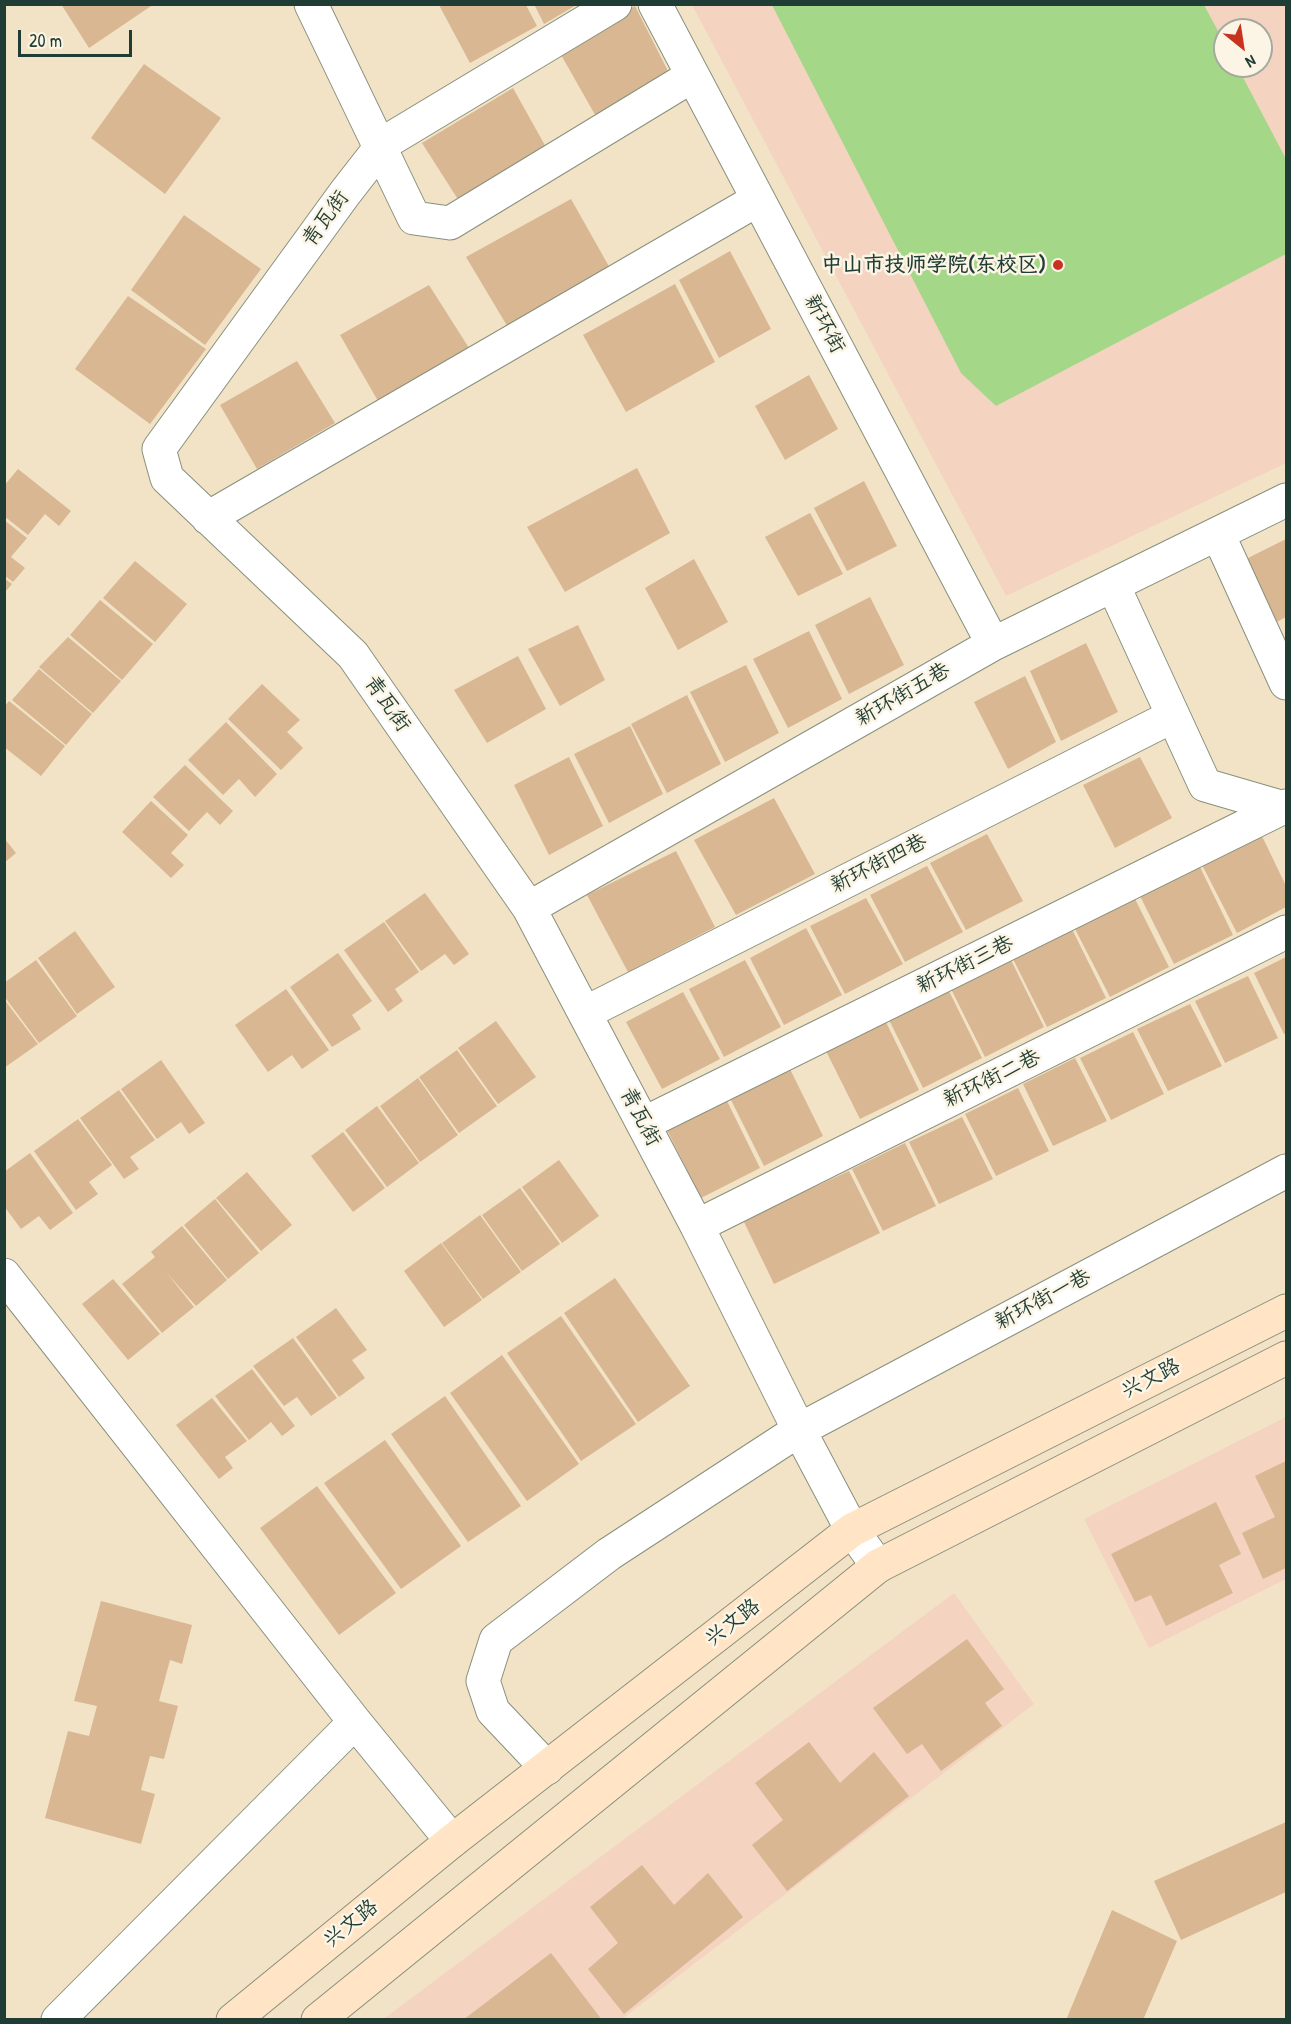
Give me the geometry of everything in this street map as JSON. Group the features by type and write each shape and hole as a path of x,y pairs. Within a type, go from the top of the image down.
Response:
{"main road":[{"name":"兴文路","path":"233,2019 452,1842 852,1530 1287,1311"},
{"name":"兴文路","path":"318,2019 878,1566 1287,1358"}],"street":[{"path":"311,4 414,218 450,223 692,76"},
{"name":"青瓦街","path":"615,4 384,143 345,193 159,449 167,477 353,655 529,908 698,1226 799,1430 852,1530 878,1566"},
{"name":"新环街","path":"655,4 993,644"},
{"path":"208,518 757,200"},
{"name":"新环街五巷","path":"529,908 993,644 1287,500"},
{"path":"1218,534 1283,666"},
{"path":"1113,585 1205,785 1286,807"},
{"name":"新环街四巷","path":"585,1013 1173,716"},
{"name":"新环街三巷","path":"643,1124 1286,807"},
{"name":"新环街二巷","path":"698,1226 1287,932"},
{"name":"新环街一巷","path":"547,1768 493,1711 483,1681 496,1640 609,1554 799,1430 1287,1171"},
{"path":"4,1275 452,1842"},
{"path":"58,2019 355,1722"}],"shaded area":[{"name":"中山市技师学院(东校区)","path":"692,5 1286,5 1286,463 1006,596"},
{"path":"1286,1417 1286,1579 1149,1648 1084,1519"},
{"path":"954,1593 1034,1704 622,2019 382,2020"}],"green space":[{"path":"772,5 1204,5 1213,22 1213,78 1243,78 1286,159 1286,254 996,406 961,373"}],"building":[{"path":"61,4 154,4 89,48"},
{"path":"534,4 578,4 544,24"},
{"path":"439,5 526,5 537,26 470,63"},
{"path":"635,6 671,77 598,120 560,53"},
{"path":"144,64 221,118 165,194 91,138"},
{"path":"513,88 547,149 459,201 422,143"},
{"path":"571,199 611,270 509,329 466,257"},
{"path":"184,215 261,269 205,345 131,290"},
{"path":"730,251 771,329 719,358 679,280"},
{"path":"675,284 715,362 626,412 583,335"},
{"path":"429,285 469,348 378,401 340,335"},
{"path":"128,296 206,349 150,424 75,369"},
{"path":"297,361 335,423 257,469 220,405"},
{"path":"809,375 838,429 785,460 755,406"},
{"path":"637,468 670,533 565,592 527,527"},
{"path":"18,469 71,511 59,526 45,514 28,535 4,516 4,486"},
{"path":"864,481 897,546 847,571 814,508"},
{"path":"810,513 843,574 798,596 765,537"},
{"path":"4,520 27,538 11,557 25,568 13,582 4,575"},
{"path":"1286,539 1286,617 1273,624 1242,561"},
{"path":"694,559 728,622 678,650 645,588"},
{"path":"135,561 187,604 155,642 103,598"},
{"path":"4,578 12,584 4,593"},
{"path":"870,597 904,665 849,694 815,625"},
{"path":"100,600 153,644 122,680 70,635"},
{"path":"578,625 605,680 560,706 528,649"},
{"path":"809,631 842,699 788,728 753,659"},
{"path":"68,637 121,681 93,713 39,667"},
{"path":"1086,643 1118,712 1061,741 1030,671"},
{"path":"518,656 546,709 487,743 454,690"},
{"path":"746,665 779,733 725,762 690,692"},
{"path":"39,669 92,714 66,745 12,700"},
{"path":"1025,676 1056,742 1008,769 974,702"},
{"path":"262,684 300,720 287,732 303,748 281,770 228,719"},
{"path":"687,695 721,764 667,793 631,724"},
{"path":"9,701 65,746 41,776 4,747 4,707"},
{"path":"226,722 277,774 255,797 239,779 223,795 188,760"},
{"path":"630,726 663,794 609,823 574,754"},
{"path":"569,757 603,826 549,855 514,785"},
{"path":"1140,757 1172,818 1115,848 1083,785"},
{"path":"185,765 233,811 220,825 207,812 189,831 153,797"},
{"path":"774,798 815,874 736,915 694,840"},
{"path":"151,801 188,835 171,853 184,865 171,878 122,832"},
{"path":"987,834 1023,901 966,930 930,863"},
{"path":"1261,834 1286,886 1286,907 1237,933 1201,863"},
{"path":"4,838 16,853 4,863"},
{"path":"676,851 715,927 628,972 587,895"},
{"path":"1199,865 1233,935 1174,964 1139,894"},
{"path":"927,866 963,932 905,962 870,895"},
{"path":"425,893 469,954 454,965 445,954 421,971 385,921"},
{"path":"866,898 903,964 845,994 810,926"},
{"path":"1135,899 1169,967 1110,997 1074,927"},
{"path":"384,922 419,972 395,989 403,1001 388,1012 344,950"},
{"path":"806,928 842,995 784,1025 750,958"},
{"path":"1072,929 1106,998 1047,1027 1012,957"},
{"path":"75,931 115,987 77,1014 38,958"},
{"path":"338,953 372,1001 352,1015 361,1029 332,1047 290,987"},
{"path":"1286,957 1286,1033 1284,1034 1254,973"},
{"path":"1010,958 1044,1027 985,1057 950,987"},
{"path":"36,960 77,1016 39,1043 4,996 4,983"},
{"path":"745,960 781,1027 724,1057 689,989"},
{"path":"1248,976 1278,1038 1225,1063 1195,1001"},
{"path":"286,989 329,1050 302,1069 292,1055 268,1072 235,1025"},
{"path":"948,989 982,1058 923,1088 888,1018"},
{"path":"683,992 720,1059 662,1089 626,1022"},
{"path":"4,999 38,1044 4,1068"},
{"path":"1190,1004 1222,1066 1168,1091 1137,1029"},
{"path":"885,1020 919,1090 860,1119 825,1049"},
{"path":"496,1021 536,1077 498,1104 458,1048"},
{"path":"1133,1032 1164,1094 1111,1120 1080,1058"},
{"path":"457,1050 497,1106 459,1133 419,1077"},
{"path":"1075,1058 1107,1121 1053,1146 1023,1084"},
{"path":"161,1060 205,1123 189,1134 181,1122 157,1139 121,1089"},
{"path":"789,1067 823,1136 764,1166 729,1096"},
{"path":"418,1078 458,1135 420,1162 380,1106"},
{"path":"1018,1088 1049,1151 996,1176 965,1114"},
{"path":"119,1090 155,1140 130,1157 139,1169 124,1179 80,1118"},
{"path":"726,1099 760,1168 701,1198 666,1128"},
{"path":"377,1106 419,1163 387,1187 345,1130"},
{"path":"962,1117 993,1179 939,1204 909,1142"},
{"path":"78,1119 112,1165 89,1182 98,1194 76,1210 34,1151"},
{"path":"343,1132 385,1188 353,1212 311,1156"},
{"path":"905,1143 936,1206 883,1231 852,1169"},
{"path":"30,1153 73,1213 50,1230 39,1216 21,1229 4,1206 4,1172"},
{"path":"559,1160 599,1216 562,1243 522,1187"},
{"path":"849,1171 880,1233 774,1284 743,1220"},
{"path":"247,1172 292,1225 261,1251 216,1198"},
{"path":"520,1188 560,1244 522,1271 482,1215"},
{"path":"215,1199 259,1253 228,1279 184,1225"},
{"path":"480,1215 521,1272 483,1299 442,1243"},
{"path":"182,1226 227,1280 196,1306 166,1272 194,1307 162,1333 122,1284 155,1257 151,1252"},
{"path":"441,1243 482,1300 444,1327 404,1271"},
{"path":"615,1278 690,1386 638,1422 564,1313"},
{"path":"113,1279 160,1334 128,1360 82,1304"},
{"path":"336,1308 367,1350 352,1360 365,1378 339,1397 296,1337"},
{"path":"561,1316 636,1424 581,1461 507,1353"},
{"path":"293,1338 337,1398 311,1416 297,1397 284,1406 253,1366"},
{"path":"502,1355 579,1464 527,1501 450,1393"},
{"path":"252,1369 295,1426 282,1436 271,1422 249,1440 215,1396"},
{"path":"445,1396 521,1506 468,1542 391,1434"},
{"path":"212,1398 247,1441 225,1457 233,1468 219,1479 176,1425"},
{"path":"385,1440 461,1546 401,1589 324,1483"},
{"path":"1286,1461 1286,1568 1263,1579 1242,1533 1275,1517 1255,1476"},
{"path":"317,1486 396,1593 339,1635 260,1528"},
{"path":"1216,1502 1241,1554 1219,1565 1233,1593 1166,1626 1151,1595 1135,1602 1111,1554"},
{"path":"101,1601 192,1625 182,1664 170,1660 159,1701 178,1706 164,1759 150,1756 141,1790 155,1794 141,1844 45,1818 68,1731 89,1736 97,1706 74,1701"},
{"path":"967,1639 1004,1689 985,1703 1002,1726 941,1771 922,1744 907,1754 873,1708"},
{"path":"809,1742 840,1783 874,1752 909,1796 787,1891 752,1845 783,1820 755,1783"},
{"path":"1286,1822 1286,1892 1181,1940 1154,1881"},
{"path":"642,1865 674,1905 708,1873 743,1917 624,2014 588,1969 618,1943 590,1907"},
{"path":"1112,1910 1177,1941 1143,2020 1066,2020"},
{"path":"551,1953 602,2020 463,2020"}],"place":[{"name":"中山市技师学院(东校区)","path":"1058,265"}]}
